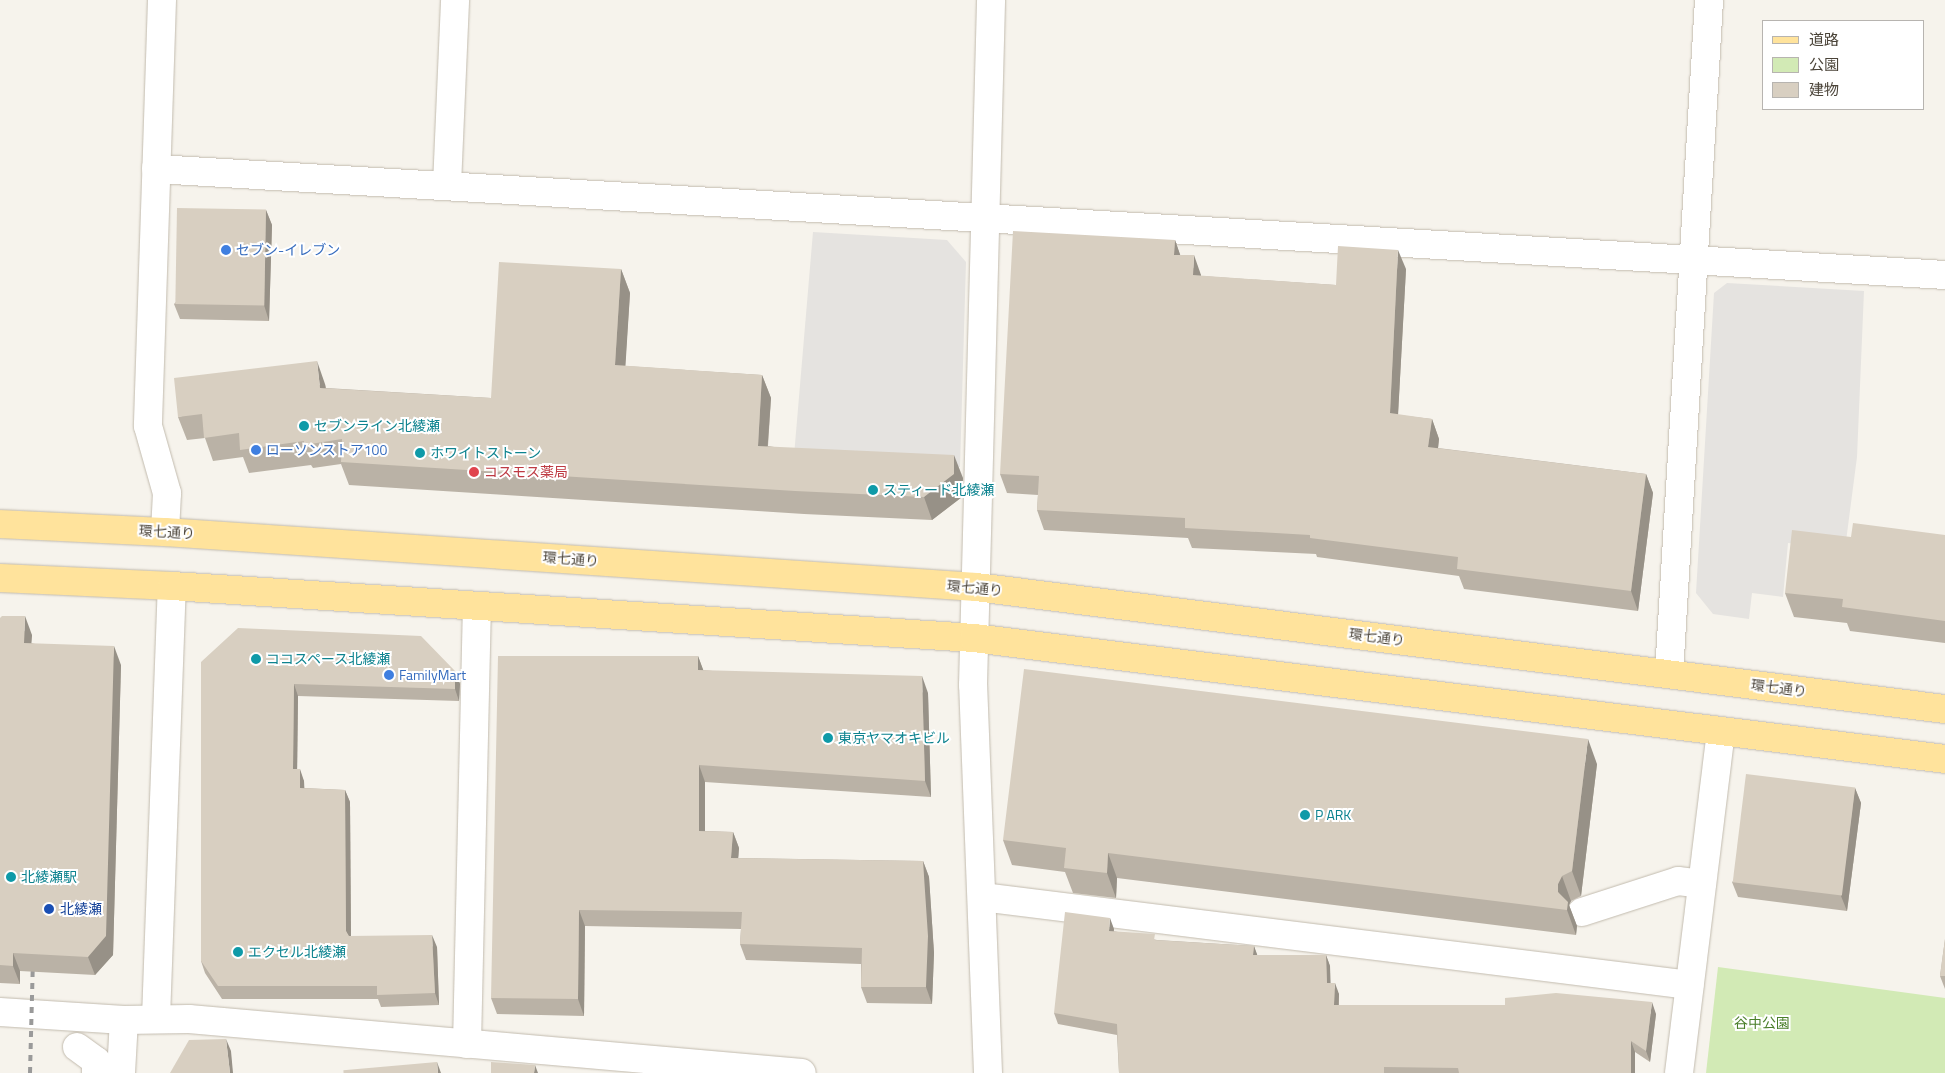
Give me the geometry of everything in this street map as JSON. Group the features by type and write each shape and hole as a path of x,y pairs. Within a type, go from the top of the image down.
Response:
{"main road":[{"name":"環七通り","path":"0,524 165,532 976,587 1945,709"},
{"path":"0,578 172,586 974,638 1945,759"}],"street":[{"path":"162,0 148,426 167,493 165,532"},
{"path":"447,185 454,0"},
{"path":"988,1073 982,897 973,732 992,0"},
{"path":"1669,674 1709,0"},
{"path":"156,169 1945,275"},
{"path":"156,1018 172,586"},
{"path":"467,1044 477,606"},
{"path":"1679,1073 1721,732"},
{"path":"1582,912 1678,882 1702,884"},
{"path":"982,897 1690,985"},
{"path":"0,1012 124,1020 156,1018 802,1073"},
{"path":"121,1073 124,1020"},
{"path":"77,1047 96,1060 96,1073"}],"green space":[{"name":"谷中公園","path":"1718,967 1945,998 1945,1073 1706,1073"}],"shaded area":[{"path":"813,232 947,240 966,262 960,467 794,456"},
{"path":"1727,283 1864,291 1857,457 1845,549 1788,543 1783,597 1752,593 1749,619 1713,614 1696,593 1714,293"}],"building":[{"path":"177,208 266,210 264,306 175,304"},
{"path":"1013,231 1175,240 1174,255 1194,255 1193,275 1336,285 1338,246 1398,250 1390,413 1432,419 1428,447 1646,474 1631,591 1457,569 1458,557 1310,538 1310,535 1185,528 1185,518 1037,510 1039,476 1000,474"},
{"path":"499,262 621,269 615,365 762,375 758,446 954,455 954,474 924,497 795,491 341,462 342,439 304,445 304,441 240,450 239,433 204,438 202,414 178,417 174,378 317,361 320,388 491,398"},
{"path":"1853,523 1945,535 1945,621 1842,607 1843,599 1785,593 1792,530 1851,537"},
{"path":"2,616 25,616 24,643 114,646 106,936 88,957 13,953 13,966 0,965 0,618"},
{"path":"238,628 421,636 455,671 455,689 294,684 293,769 300,769 300,788 345,790 346,931 349,936 432,935 435,993 377,995 377,986 218,986 201,961 201,662"},
{"path":"498,656 698,656 698,670 922,676 925,781 699,765 699,831 733,832 731,858 923,861 928,936 926,987 861,987 862,948 740,944 742,912 579,910 578,999 491,998"},
{"name":"P ARK","path":"1024,669 1588,739 1572,871 1562,876 1558,884 1558,892 1568,902 1567,910 1108,853 1107,873 1064,868 1066,848 1003,840"},
{"path":"1746,774 1855,787 1842,896 1733,882"},
{"path":"1065,912 1110,918 1109,931 1155,934 1154,940 1254,946 1253,955 1326,955 1327,983 1335,983 1334,1005 1505,1005 1505,998 1556,993 1652,1002 1646,1051 1631,1041 1631,1073 1459,1073 1458,1068 1384,1067 1384,1073 1119,1073 1117,1024 1054,1013"},
{"path":"1945,939 1945,976 1940,976"},
{"path":"226,1039 230,1073 170,1073 189,1040"},
{"path":"437,1062 438,1073 344,1073 343,1070"},
{"path":"491,1062 535,1065 534,1073 491,1073"}],"railway":[{"path":"30,1073 33,958"}],"place":[{"name":"セブン-イレブン","path":"226,250"},
{"name":"セブンライン北綾瀬","path":"304,426"},
{"name":"ローソンストア100","path":"256,450"},
{"name":"ホワイトストーン","path":"420,453"},
{"name":"コスモス薬局","path":"474,472"},
{"name":"スティード北綾瀬","path":"873,490"},
{"name":"ココスペース北綾瀬","path":"256,659"},
{"name":"FamilyMart","path":"389,675"},
{"name":"東京ヤマオキビル","path":"828,738"},
{"name":"P ARK","path":"1305,815"},
{"name":"北綾瀬駅","path":"11,877"},
{"name":"北綾瀬","path":"49,909"},
{"name":"エクセル北綾瀬","path":"238,952"}]}
